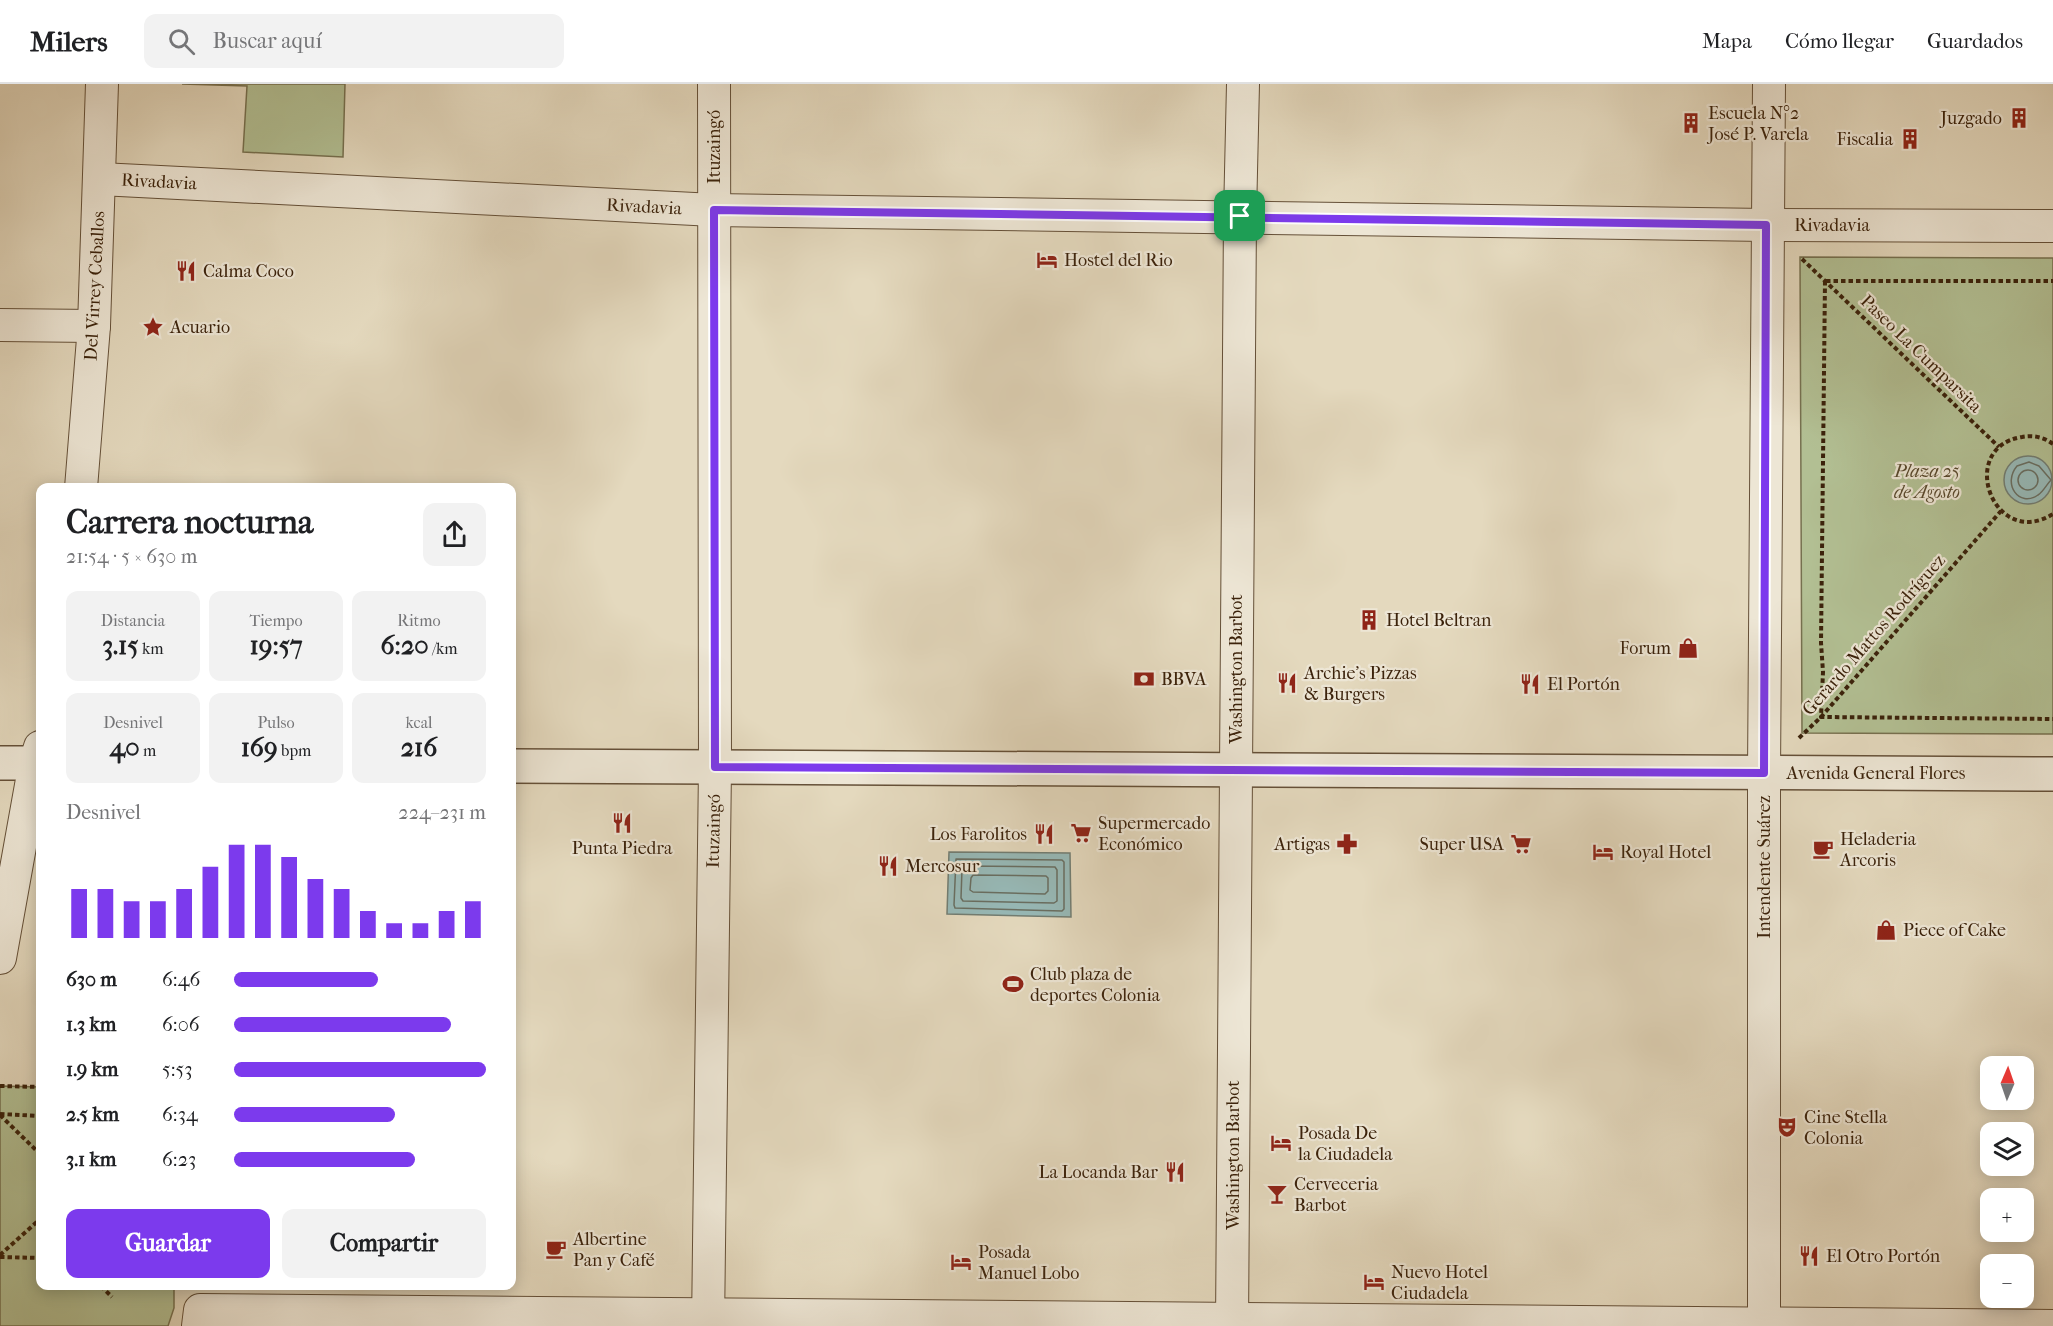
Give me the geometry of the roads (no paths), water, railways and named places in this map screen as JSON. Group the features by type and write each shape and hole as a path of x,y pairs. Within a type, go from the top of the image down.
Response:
{"street":[{"name":"Del Virrey Ceballos","path":"81,483 94,326 102,84"},
{"name":"Ituzaingó","path":"708,1320 715,767 714,84"},
{"name":"Washington Barbot","path":"1232,1322 1235,770 1243,84"},
{"name":"Intendente Suárez","path":"1764,1325 1766,225 1769,84"},
{"name":"Rivadavia","path":"100,179 714,210 1766,225 2053,226"},
{"path":"0,325 94,326"},
{"path":"0,763 36,758"},
{"name":"Avenida General Flores","path":"516,766 2053,774"},
{"path":"0,958 36,773"},
{"path":"199,1318 2053,1326"}],"water":[{"path":"2023,456 2033,456 2045,463 2052,475 2052,485 2045,497 2033,504 2023,504 2008,493 2004,485 2004,475 2015,460"},
{"name":"Club plaza de deportes Colonia","path":"949,852 1070,853 1071,917 947,914"}],"place":[{"name":"Juzgado","path":"2019,118"},
{"name":"Escuela N°2 José P. Varela","path":"1691,123"},
{"name":"Fiscalia","path":"1910,139"},
{"name":"Hostel del Rio","path":"1047,260"},
{"name":"Calma Coco","path":"186,271"},
{"name":"Acuario","path":"153,327"},
{"name":"Hotel Beltran","path":"1369,620"},
{"name":"Forum","path":"1688,648"},
{"name":"BBVA","path":"1144,679"},
{"name":"Archie's Pizzas & Burgers","path":"1287,683"},
{"name":"El Portón","path":"1530,684"},
{"name":"Punta Piedra","path":"622,823"},
{"name":"Supermercado Económico","path":"1081,833"},
{"name":"Los Farolitos","path":"1044,834"},
{"name":"Artigas","path":"1347,844"},
{"name":"Super USA","path":"1521,844"},
{"name":"Heladeria Arcoris","path":"1823,849"},
{"name":"Royal Hotel","path":"1603,852"},
{"name":"Mercosur","path":"888,866"},
{"name":"Piece of Cake","path":"1886,930"},
{"name":"Club plaza de deportes Colonia","path":"1013,984"},
{"name":"Cine Stella Colonia","path":"1787,1127"},
{"name":"Posada De la Ciudadela","path":"1281,1143"},
{"name":"La Locanda Bar","path":"1175,1172"},
{"name":"Cerveceria Barbot","path":"1277,1194"},
{"name":"Albertine Pan y Café","path":"556,1249"},
{"name":"El Otro Portón","path":"1809,1256"},
{"name":"Posada Manuel Lobo","path":"961,1262"},
{"name":"Nuevo Hotel Ciudadela","path":"1374,1282"}],"park label":[{"name":"Plaza 25 de Agosto","path":"1927,481"}]}
